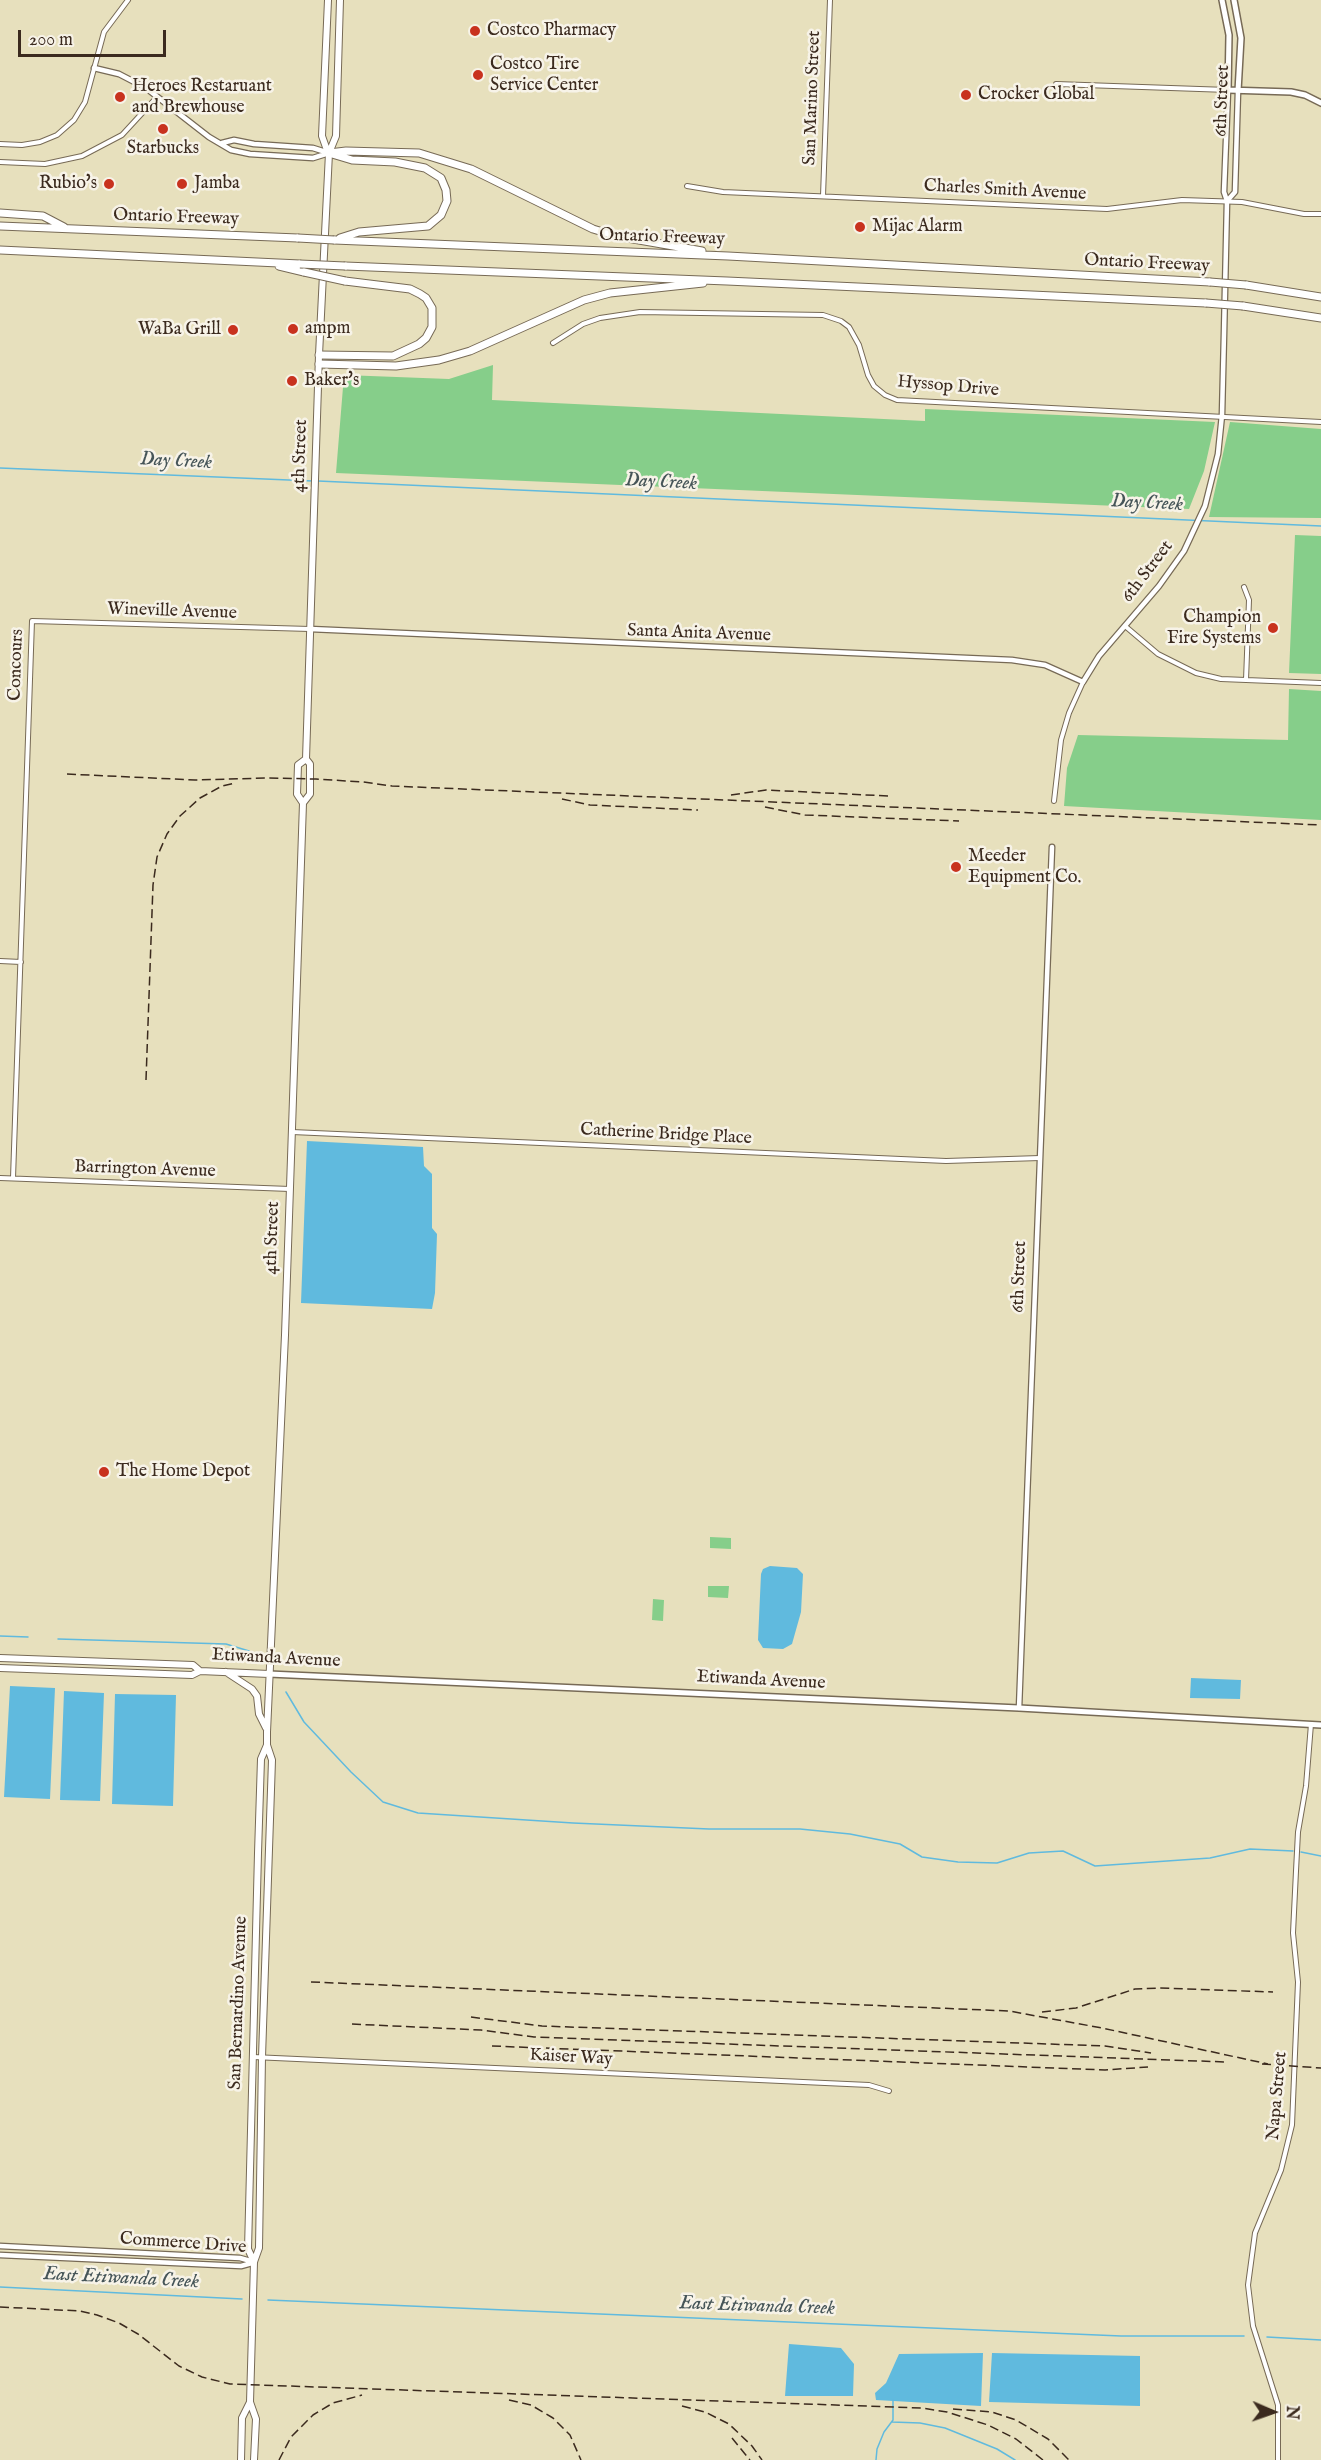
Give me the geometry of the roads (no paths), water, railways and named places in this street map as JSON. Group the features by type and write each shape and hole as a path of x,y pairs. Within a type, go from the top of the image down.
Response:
{"highway":[{"path":"329,153 346,151 420,153 471,170 593,229 616,236 728,256"},
{"path":"329,153 352,160 402,163 425,168 441,178 446,190 445,208 428,226 359,232 348,238"},
{"path":"0,213 43,216 66,228"},
{"name":"Ontario Freeway","path":"0,226 334,240 348,238 728,256 1210,282 1246,285 1321,297"},
{"name":"Ontario Freeway","path":"0,250 727,280 1206,303 1243,306 1321,318"},
{"path":"0,255 44,252"},
{"path":"259,262 345,280 410,289 426,298 432,308 432,327 426,338 419,344 393,356 319,355"},
{"path":"319,364 396,366 440,360 471,351 559,310 599,296 727,280"}],"main road":[{"name":"4th Street","path":"328,0 322,136 329,153"},
{"name":"4th Street","path":"303,803 310,794 310,764 306,759 319,355 329,153 336,136 340,0"},
{"name":"6th Street","path":"1222,0 1229,35 1228,90"},
{"name":"6th Street","path":"1234,0 1241,38 1238,91"},
{"path":"1228,90 1291,92 1305,95 1321,103"},
{"name":"4th Street","path":"269,1674 290,1189 303,803 297,794 298,765 306,759"},
{"name":"Etiwanda Avenue","path":"0,1658 193,1665 200,1671"},
{"name":"Etiwanda Avenue","path":"0,1668 192,1675 200,1671 225,1672 1018,1708 1321,1725"},
{"path":"225,1672 255,1692 259,1714 267,1732"},
{"name":"San Bernardino Avenue","path":"254,2460 256,2419 250,2402 254,2262 259,2249 262,2057 272,1760 267,1745 269,1674"},
{"name":"San Bernardino Avenue","path":"254,2262 248,2249 252,2057 261,1760 267,1745"},
{"name":"San Bernardino Avenue","path":"241,2460 242,2418 250,2402"}],"street":[{"path":"0,144 22,145 40,142 65,129 74,120 85,102 104,32 128,0"},
{"name":"San Marino Street","path":"823,196 830,0"},
{"path":"94,68 108,70 129,78 209,137 231,150 250,154 313,158 329,153"},
{"path":"1056,84 1228,90"},
{"name":"6th Street","path":"1054,801 1061,740 1069,713 1083,682 1099,656 1172,570 1194,532 1205,506 1218,454 1222,415 1227,201 1224,192 1228,90"},
{"name":"6th Street","path":"1227,201 1235,192 1238,91"},
{"path":"0,162 58,162 90,153 122,135 157,97"},
{"path":"222,143 234,140 274,147 313,148 329,153"},
{"name":"Charles Smith Avenue","path":"687,186 723,192 1107,209 1182,200 1227,201 1257,203 1289,211 1321,214"},
{"name":"Hyssop Drive","path":"553,342 583,324 616,315 640,312 823,315 841,321 849,327 860,345 868,375 874,386 885,395 897,400 1222,415 1321,422"},
{"path":"1244,587 1249,600 1246,680"},
{"name":"Wineville Avenue","path":"32,621 310,630"},
{"name":"Concours","path":"13,1178 32,621"},
{"path":"1125,626 1150,648 1176,665 1215,678 1321,683"},
{"name":"Santa Anita Avenue","path":"310,630 999,659 1045,665 1083,682"},
{"name":"6th Street","path":"1018,1708 1052,847"},
{"path":"0,961 21,962"},
{"name":"Catherine Bridge Place","path":"292,1132 946,1161 1040,1158"},
{"name":"Barrington Avenue","path":"0,1178 290,1189"},
{"name":"Napa Street","path":"1278,2460 1278,2405 1253,2326 1248,2285 1251,2253 1262,2214 1281,2170 1292,2126 1298,1982 1293,1933 1298,1832 1306,1786 1311,1724"},
{"name":"Kaiser Way","path":"252,2057 869,2085 889,2091"},
{"name":"Commerce Drive","path":"0,2246 240,2258 254,2262"},
{"name":"Commerce Drive","path":"0,2255 241,2266 254,2262"}],"water":[{"path":"307,1141 423,1147 424,1166 432,1174 432,1228 437,1234 435,1293 432,1309 301,1303"},
{"path":"770,1566 797,1568 803,1574 801,1612 792,1644 783,1649 763,1648 758,1640 761,1574 763,1569"},
{"path":"1191,1678 1241,1680 1240,1699 1190,1698"},
{"path":"10,1686 55,1688 50,1799 4,1797"},
{"path":"64,1691 104,1693 100,1801 60,1800"},
{"path":"115,1694 176,1695 173,1806 112,1804"},
{"path":"789,2344 841,2348 854,2364 853,2396 785,2396"},
{"path":"983,2353 981,2406 876,2400 875,2393 886,2383 899,2354"},
{"path":"992,2353 1140,2356 1140,2406 989,2402"}],"waterway":[{"name":"Day Creek","path":"0,468 313,481"},
{"name":"Day Creek","path":"318,481 1321,526"},
{"path":"0,1636 28,1637"},
{"path":"58,1639 226,1644 249,1651"},
{"path":"286,1692 304,1722 383,1802 418,1813 709,1829 800,1829 850,1834 900,1844 922,1857 958,1862 997,1863 1029,1853 1063,1851 1095,1866 1210,1858 1250,1849 1293,1851"},
{"path":"1301,1852 1321,1856"},
{"name":"East Etiwanda Creek","path":"0,2287 242,2299"},
{"name":"East Etiwanda Creek","path":"268,2300 1121,2336 1244,2336"},
{"name":"East Etiwanda Creek","path":"1267,2337 1321,2340"},
{"path":"876,2460 877,2449 884,2432 893,2420 893,2400"},
{"path":"892,2422 920,2423 945,2428 997,2449 1015,2460"}],"railway":[{"path":"67,774 195,780 316,779 392,786 1321,825"},
{"path":"146,1080 153,885 157,857 167,834 180,816 200,798 222,786 235,783"},
{"path":"731,795 766,790 888,796"},
{"path":"562,799 590,805 698,810"},
{"path":"765,807 805,815 959,821"},
{"path":"311,1982 1009,2011 1102,2028 1268,2064"},
{"path":"1042,2012 1076,2008 1135,1989 1273,1992"},
{"path":"471,2017 542,2026 1105,2046 1151,2053"},
{"path":"352,2024 481,2030 534,2037 1226,2062"},
{"path":"492,2046 1105,2070 1148,2067"},
{"path":"1262,2064 1321,2068"},
{"path":"0,2307 80,2311 97,2315 119,2323 138,2334 179,2366 202,2377 230,2384 922,2408 947,2412 988,2425 1016,2439 1043,2460"},
{"path":"279,2460 291,2437 313,2415 333,2403 362,2395"},
{"path":"509,2400 531,2405 553,2418 570,2435 581,2460"},
{"path":"682,2406 705,2412 729,2424 752,2446 762,2460"},
{"path":"953,2409 992,2412 1016,2420 1048,2439 1069,2460"},
{"path":"732,2438 750,2460"}],"place":[{"name":"Costco Pharmacy","path":"475,31"},
{"name":"Costco Tire Service Center","path":"478,75"},
{"name":"Crocker Global","path":"966,95"},
{"name":"Heroes Restaruant and Brewhouse","path":"120,97"},
{"name":"Starbucks","path":"163,129"},
{"name":"Rubio's","path":"109,184"},
{"name":"Jamba","path":"182,184"},
{"name":"Mijac Alarm","path":"860,227"},
{"name":"ampm","path":"293,329"},
{"name":"WaBa Grill","path":"233,330"},
{"name":"Baker's","path":"292,381"},
{"name":"Champion Fire Systems","path":"1273,628"},
{"name":"Meeder Equipment Co.","path":"956,867"},
{"name":"The Home Depot","path":"104,1472"}]}
